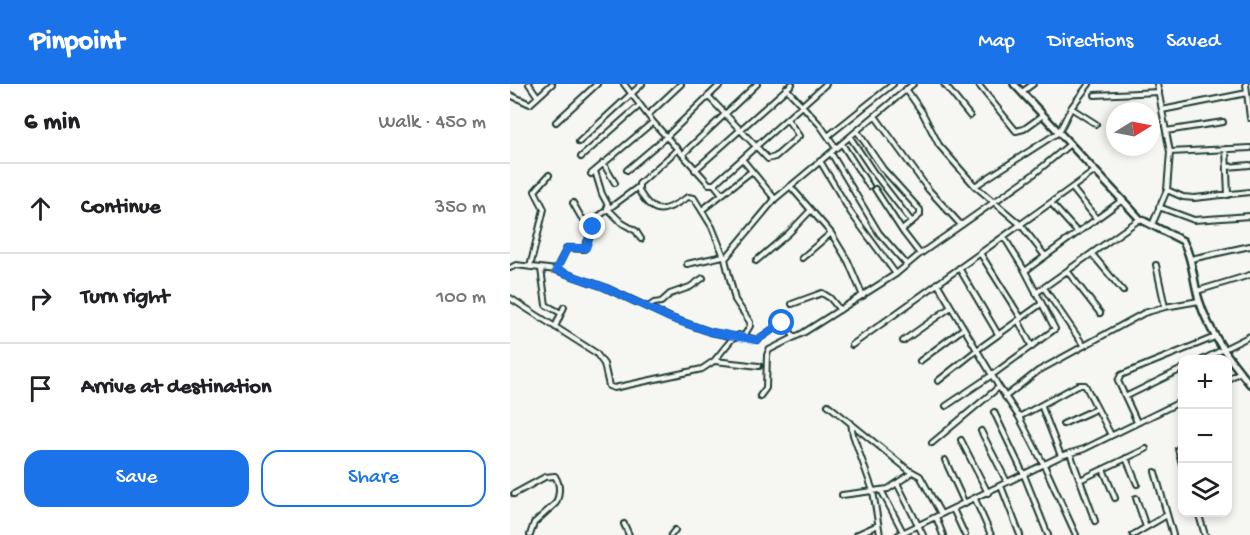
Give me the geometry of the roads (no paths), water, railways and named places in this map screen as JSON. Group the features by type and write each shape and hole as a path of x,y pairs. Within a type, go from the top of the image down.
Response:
{"street":[{"path":"529,84 538,97"},
{"path":"510,95 530,104 552,84"},
{"path":"556,122 597,84"},
{"path":"624,84 653,122 708,184 714,184 826,84"},
{"path":"579,142 642,84"},
{"path":"648,115 681,84"},
{"path":"627,170 666,137 721,84"},
{"path":"683,154 757,84"},
{"path":"694,170 792,84"},
{"path":"828,136 893,84"},
{"path":"687,264 724,257 790,186 913,84"},
{"path":"944,84 970,116"},
{"path":"978,84 1016,131 1024,129 1042,116"},
{"path":"1014,84 1140,219 1180,238 1191,259 1200,301 1215,337 1250,384"},
{"path":"1021,92 1033,84"},
{"path":"975,186 1059,132 1071,108 1089,84"},
{"path":"1152,226 1167,190 1170,152 1158,84"},
{"path":"1246,84 1250,118"},
{"path":"786,88 803,104 836,148"},
{"path":"906,89 922,112 936,141 975,186 1021,225 1045,256"},
{"path":"1095,95 1159,92"},
{"path":"1162,110 1247,93"},
{"path":"708,96 768,159 799,136 787,119"},
{"path":"581,157 640,105"},
{"path":"1071,108 1096,124"},
{"path":"875,116 928,189 961,225"},
{"path":"641,238 636,231 621,223 608,207 593,172 653,122"},
{"path":"1166,131 1223,123"},
{"path":"857,131 883,169 920,210 920,215 902,230"},
{"path":"850,137 874,173 912,222"},
{"path":"842,144 869,186"},
{"path":"760,396 766,388 769,350 840,310 896,274 920,254 1034,174 1070,144"},
{"path":"1170,152 1250,148"},
{"path":"556,270 567,248 586,248 593,227 608,207 638,187 678,149"},
{"path":"1226,149 1228,195"},
{"path":"831,153 875,227 907,265"},
{"path":"742,159 776,199"},
{"path":"820,161 851,213 896,274"},
{"path":"603,163 615,183"},
{"path":"1227,167 1250,165"},
{"path":"702,210 752,171"},
{"path":"852,345 1095,171"},
{"path":"530,267 544,209 535,191 549,176"},
{"path":"714,184 722,194"},
{"path":"790,186 831,233 848,261 863,296"},
{"path":"638,187 647,201 662,210 691,196 702,210 712,227 724,257 735,300 750,322 744,336"},
{"path":"1072,188 1096,218"},
{"path":"875,189 920,254"},
{"path":"1167,190 1191,198 1250,192"},
{"path":"1025,271 1121,201"},
{"path":"573,203 581,217 593,227"},
{"path":"1051,203 1077,232"},
{"path":"1159,207 1194,220 1250,216"},
{"path":"756,261 789,233 811,210"},
{"path":"1036,293 1140,219"},
{"path":"802,258 831,233"},
{"path":"946,406 1055,329 1004,236"},
{"path":"1191,259 1250,246"},
{"path":"980,253 1019,319 1032,347"},
{"path":"1092,254 1123,291"},
{"path":"510,268 516,265 556,270 604,287 670,318 711,332 757,340 782,323 794,337"},
{"path":"1156,265 1165,307"},
{"path":"541,268 546,304 561,313"},
{"path":"959,268 998,334"},
{"path":"1068,272 1100,313"},
{"path":"1197,291 1250,275"},
{"path":"648,307 661,302 669,294 690,287 703,278"},
{"path":"937,283 1019,417 1076,535"},
{"path":"1044,288 1084,346"},
{"path":"792,304 822,293 830,298 840,310"},
{"path":"511,301 601,358 611,388 693,372 714,361 735,337"},
{"path":"1005,397 1029,378 1144,313 1200,301"},
{"path":"938,381 1041,304"},
{"path":"555,327 564,307"},
{"path":"903,341 951,307"},
{"path":"920,361 964,328"},
{"path":"1214,355 1250,336"},
{"path":"1137,422 1127,396 1118,381 1121,375 1215,337"},
{"path":"714,361 759,366"},
{"path":"1127,396 1178,371"},
{"path":"1232,377 1241,374"},
{"path":"1019,417 1081,384 1087,388 1111,435"},
{"path":"932,443 999,387"},
{"path":"898,535 1061,456 1084,449 1178,403"},
{"path":"828,405 910,471 920,476 941,514"},
{"path":"1041,405 1061,456"},
{"path":"1063,424 1096,409"},
{"path":"994,412 1024,475 1048,535"},
{"path":"851,423 873,491 879,535"},
{"path":"981,431 1007,482"},
{"path":"961,440 988,493"},
{"path":"1080,480 1146,449"},
{"path":"1070,453 1095,521"},
{"path":"1126,458 1137,484"},
{"path":"945,460 965,504"},
{"path":"1103,469 1115,498"},
{"path":"842,495 881,490 911,474 910,471"},
{"path":"1155,472 1173,535"},
{"path":"514,494 545,477 555,476 558,481 558,498 554,506 534,523 530,535"},
{"path":"897,483 923,535"},
{"path":"1001,486 1020,535"},
{"path":"881,490 904,534"},
{"path":"1136,498 1146,527"},
{"path":"975,499 990,535"},
{"path":"953,509 965,535"},
{"path":"1132,535 1167,515"},
{"path":"936,517 943,535"},
{"path":"1199,517 1205,535"},
{"path":"624,524 629,535"},
{"path":"856,535 878,525"},
{"path":"671,535 675,530"}]}
